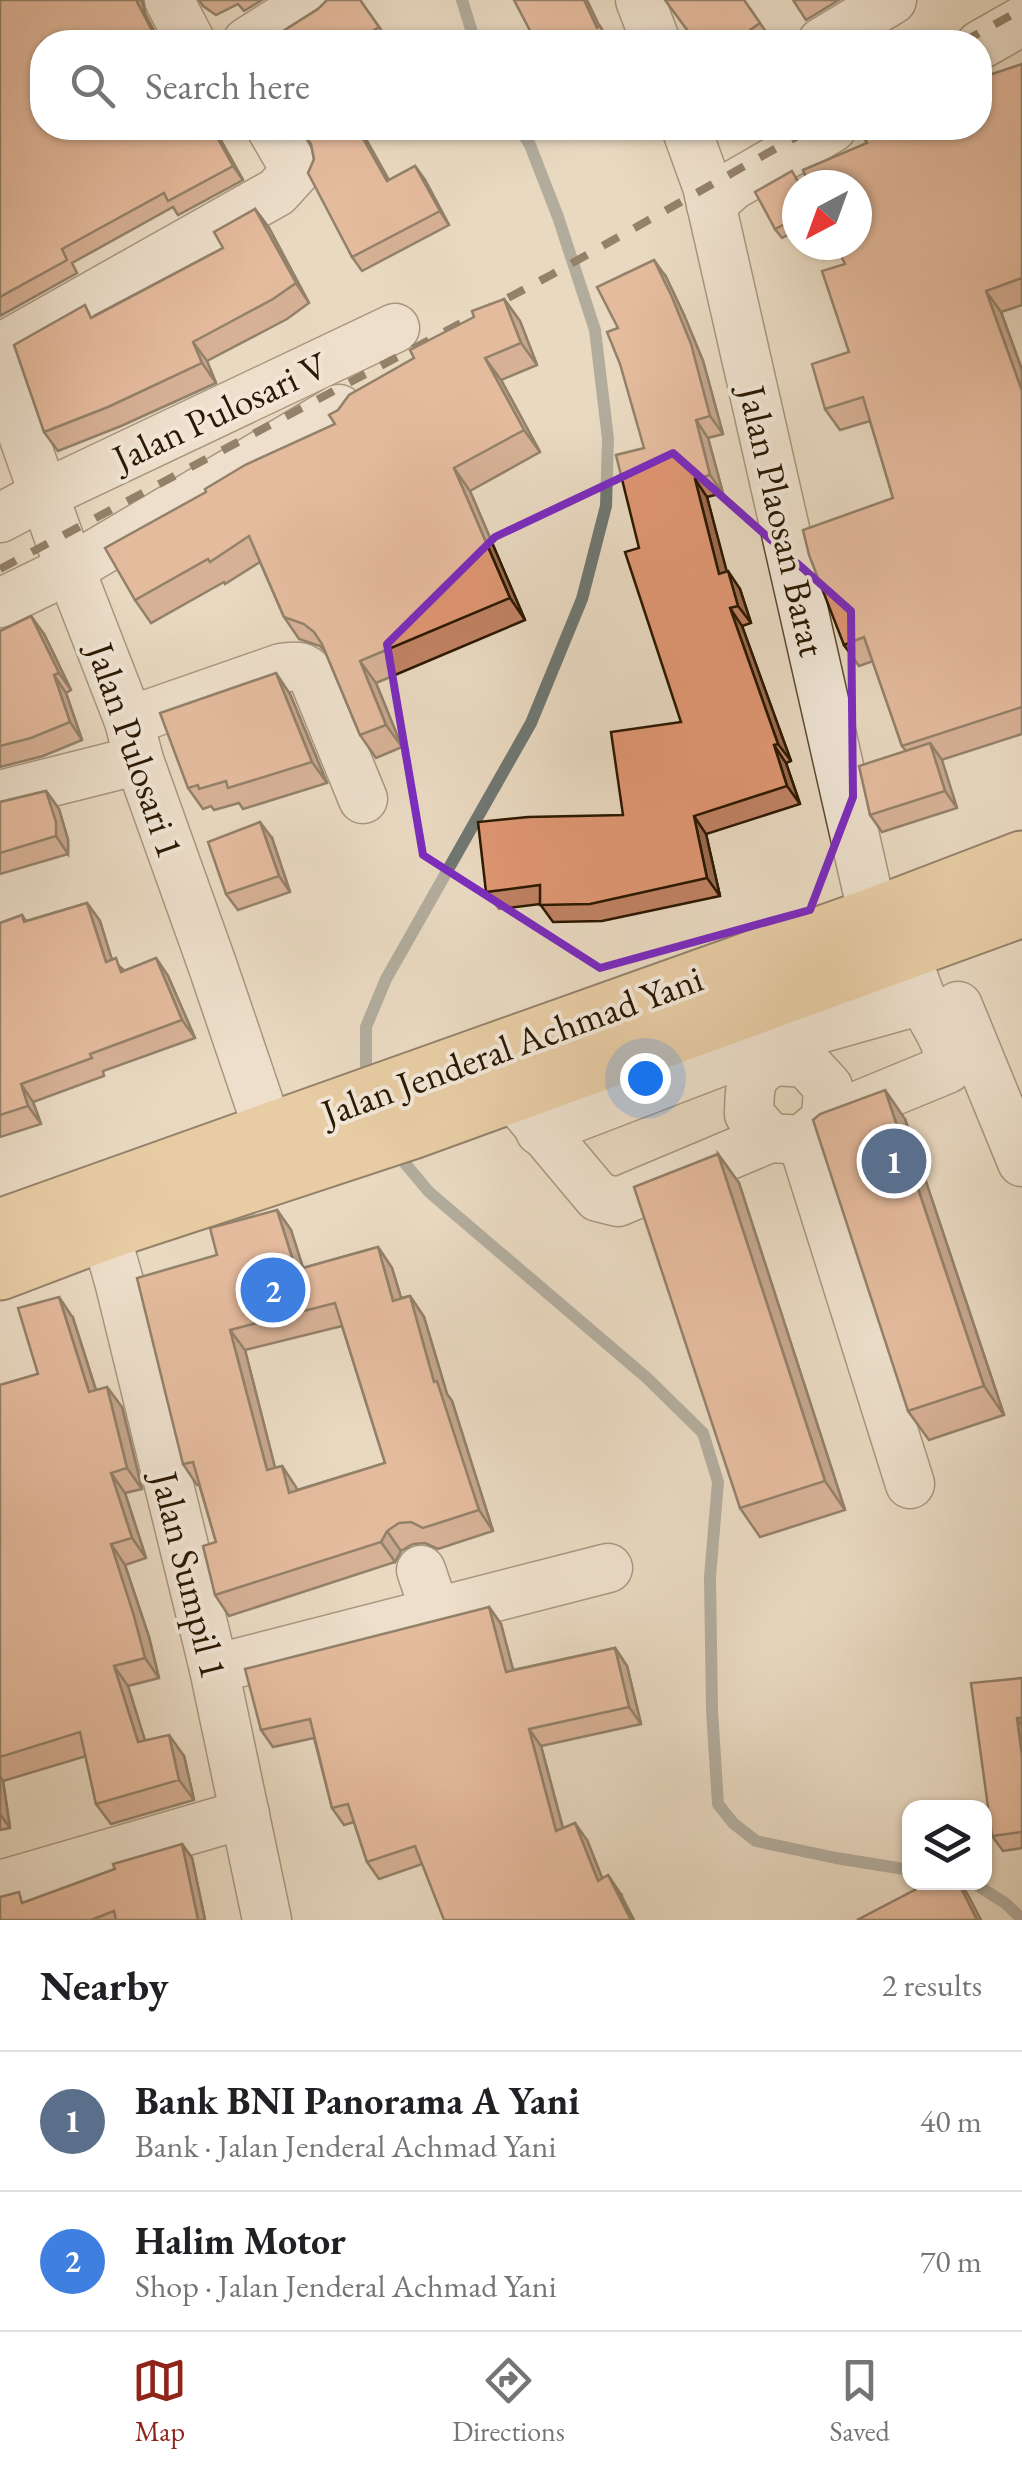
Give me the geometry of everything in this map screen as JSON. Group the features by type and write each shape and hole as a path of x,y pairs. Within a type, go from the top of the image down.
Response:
{"main road":[{"name":"Jalan Jenderal Achmad Yani","path":"406,1108 527,1113 768,1037 908,952 1022,858"},
{"name":"Jalan Jenderal Achmad Yani","path":"0,1272 332,1134 908,952 1022,909"},
{"name":"Jalan Jenderal Achmad Yani","path":"0,1228 269,1132 332,1134"}],"street":[{"path":"168,0 185,30"},
{"path":"266,30 313,0"},
{"path":"640,0 651,30"},
{"path":"842,30 892,0"},
{"path":"992,38 1022,21"},
{"path":"0,348 277,192 296,170 277,140"},
{"name":"Jalan Plaosan Barat","path":"690,140 711,205 908,952"},
{"path":"711,205 732,186 811,140"},
{"name":"Jalan Pulosari V","path":"0,518 395,328"},
{"name":"Jalan Pulosari 1","path":"0,370 269,1132"},
{"path":"0,604 70,569 338,409"},
{"path":"0,795 134,741 281,668 298,665 313,677 363,799"},
{"path":"527,1113 598,1197 618,1202 799,1133 946,1068 946,1044 908,952"},
{"path":"908,952 1022,1162"},
{"path":"799,1133 749,1114 750,1082 762,1067 768,1037 806,1063 828,1087 799,1133 910,1484"},
{"name":"Jalan Sumpil 1","path":"104,1232 214,1670 266,1920"},
{"path":"214,1670 428,1592 608,1568"},
{"path":"0,1885 245,1814"}],"highlighted area":[{"path":"673,453 851,611 853,797 810,910 600,968 423,855 387,644 495,537"}],"building":[{"path":"0,0 136,0 152,30 30,30 30,140 219,140 233,166 168,201 164,193 62,249 67,260 0,297"},
{"path":"327,0 360,0 379,27 285,30"},
{"path":"514,0 584,0 597,28 602,30 530,30"},
{"path":"665,0 744,0 760,23 750,30 687,30"},
{"path":"1022,64 1022,278 986,291 1022,391 1022,707 902,746 864,637 844,645 803,530 893,498 863,397 825,409 812,364 849,352 822,271 845,264 843,260 872,260 872,170 803,170 867,143 865,140 992,140 992,74"},
{"path":"308,140 364,140 387,181 415,166 440,211 352,257 308,173 314,159"},
{"path":"782,177 782,226 775,229 755,192"},
{"path":"255,209 296,283 193,342 202,363 44,432 14,345 85,305 91,318 223,248 214,232"},
{"path":"654,260 691,344 710,416 696,420 710,475 695,479 719,574 728,571 738,606 730,608 778,744 774,745 787,786 694,816 707,878 590,904 540,905 540,885 486,892 478,822 623,815 611,732 681,722 625,552 639,548 616,455 644,448 607,332 618,328 597,287"},
{"path":"504,299 521,343 485,358 524,430 454,468 510,598 360,661 386,725 360,735 322,644 304,624 284,617 249,536 210,562 208,559 135,600 105,548 206,492 205,489 245,465 335,424 329,415 349,395 414,358 410,350 474,317 472,311"},
{"path":"31,616 59,673 54,675 70,722 0,746 0,631"},
{"path":"276,673 312,762 228,788 226,781 188,788 160,713"},
{"path":"930,743 945,791 870,815 859,766"},
{"path":"46,791 56,822 56,836 0,853 0,802"},
{"path":"260,822 279,876 226,894 208,842"},
{"path":"87,903 106,962 116,958 121,972 156,958 182,1020 21,1084 28,1106 0,1115 0,923 22,915 24,922"},
{"path":"885,1090 984,1386 908,1411 813,1120"},
{"path":"718,1154 825,1481 740,1508 634,1187"},
{"path":"277,1210 296,1270 378,1247 393,1301 410,1296 434,1382 437,1381 479,1510 423,1528 411,1522 399,1523 387,1531 381,1542 215,1595 203,1546 216,1542 193,1462 183,1464 137,1278 217,1255 210,1228","holes":["335,1303 385,1463 289,1493 282,1466 267,1470 230,1330"]},
{"path":"59,1297 89,1392 107,1387 127,1468 111,1473 132,1538 111,1544 145,1658 114,1666 138,1742 169,1735 179,1780 96,1804 80,1732 0,1757 0,1385 38,1374 18,1308"},
{"path":"489,1607 506,1672 615,1648 629,1707 529,1729 556,1831 575,1823 598,1881 608,1875 631,1920 444,1920 415,1846 367,1862 348,1804 332,1808 310,1719 261,1730 245,1669"},
{"path":"1022,1678 1022,1718 1017,1718 1022,1756 1022,1832 992,1836 992,1800 987,1800 971,1683"},
{"path":"182,1844 198,1920 116,1920 114,1911 91,1920 0,1920 0,1897 19,1892 22,1903 115,1869 113,1864"},
{"path":"915,1890 962,1890 977,1920 857,1920"}],"waterway":[{"path":"462,0 471,30"},
{"path":"369,1080 366,1027 386,979 531,723 582,599 606,506 608,439 595,330 558,217 527,140"},
{"path":"398,1149 429,1192 647,1378 703,1433 718,1482 710,1577 718,1804 733,1823 756,1841 902,1869"},
{"path":"985,1890 1022,1919"}],"railway":[{"path":"984,30 1022,9"},
{"path":"0,569 551,275 791,140"}],"place":[{"name":"Bank BNI Panorama A Yani","path":"894,1161"},
{"name":"Halim Motor","path":"273,1290"}]}
